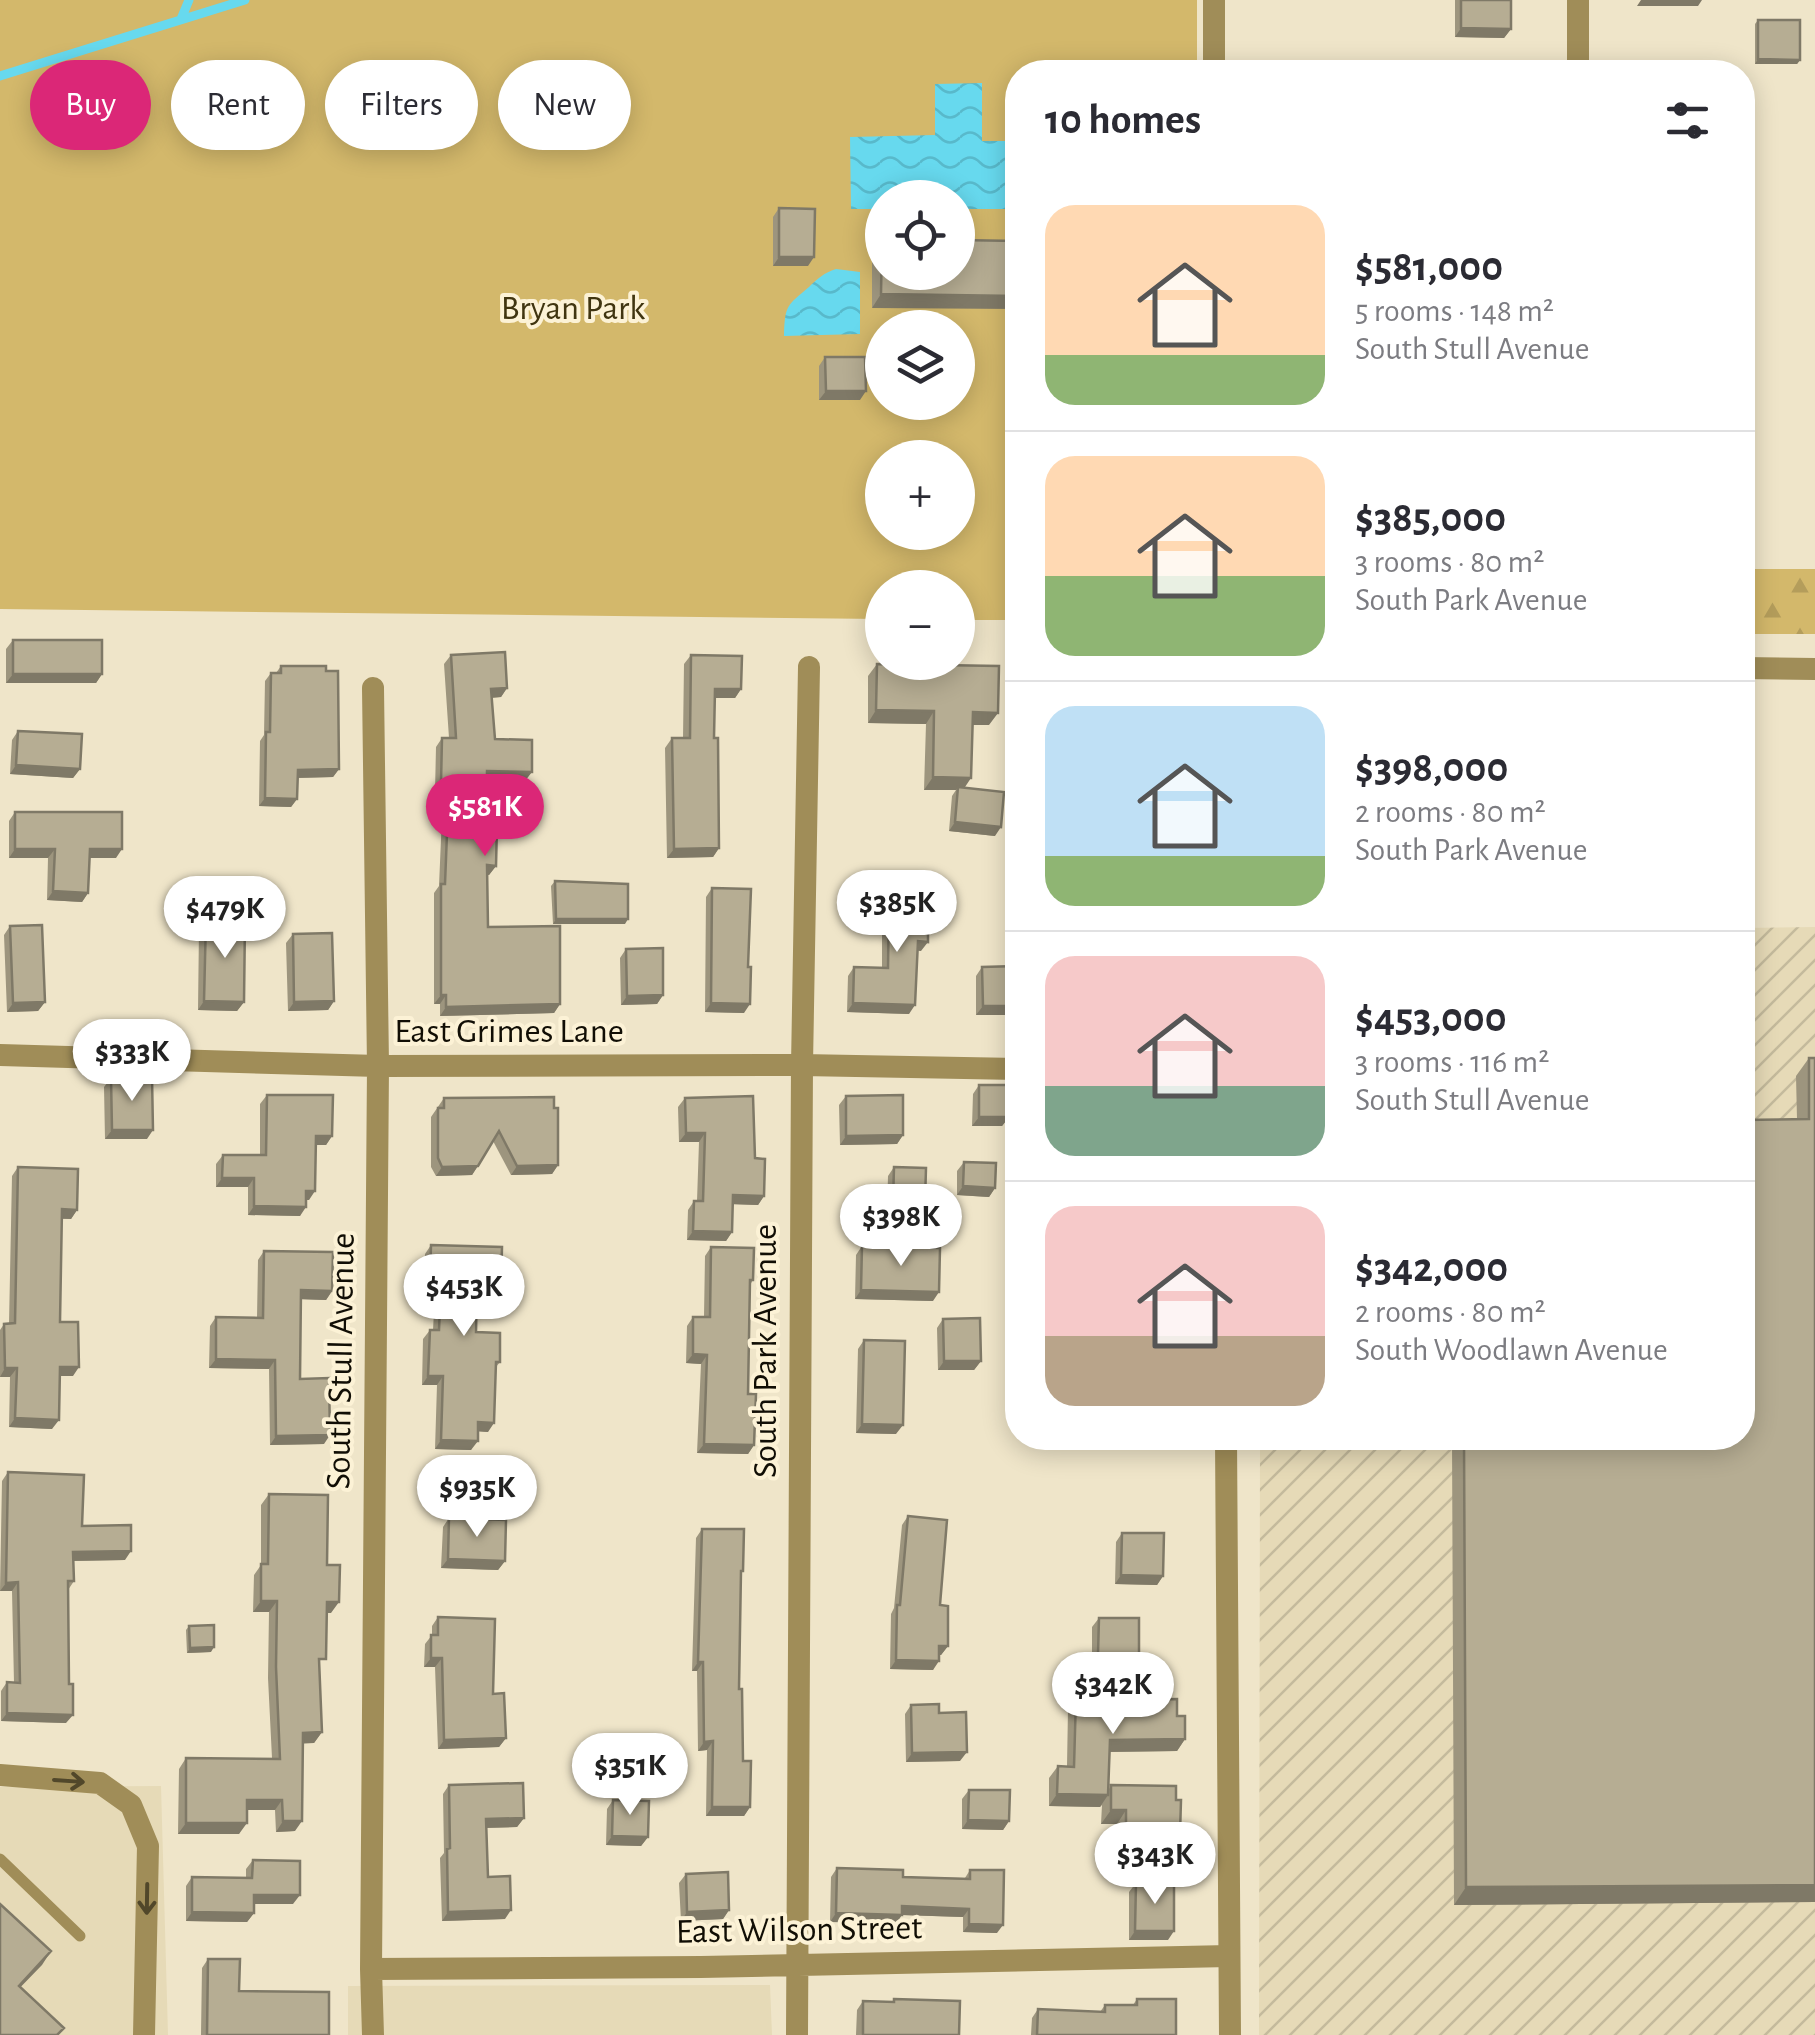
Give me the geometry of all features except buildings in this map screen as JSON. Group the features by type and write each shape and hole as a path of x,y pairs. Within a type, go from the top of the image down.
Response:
{"street":[{"path":"1214,0 1214,60"},
{"path":"1578,0 1578,60"},
{"name":"South Park Avenue","path":"797,2035 802,1066 809,667"},
{"path":"1755,668 1815,669"},
{"name":"South Stull Avenue","path":"373,688 378,1066 370,1968 374,2035"},
{"name":"East Grimes Lane","path":"0,1055 378,1066 1005,1069"},
{"path":"1226,1450 1230,2035"},
{"path":"0,1776 100,1783 131,1804 148,1846 144,2035"},
{"name":"East Wilson Street","path":"370,1968 1229,1956"}],"lane":[{"path":"0,1859 80,1936"}],"shaded area":[{"path":"1815,927 1815,2035 1259,2035 1260,1450 1755,1450 1755,928"},
{"path":"161,1786 168,2035 0,2035 0,1787"},
{"path":"770,1985 772,2035 348,2035 348,1986"}],"green space":[{"name":"Bryan Park","path":"0,0 1197,0 1197,60 1005,60 1005,620 975,620 975,570 865,570 865,619 0,609"},
{"path":"1755,569 1815,569 1815,634 1755,634"}],"water":[{"path":"982,83 982,141 1005,141 1005,209 975,209 975,180 865,180 865,209 851,209 850,137 935,135 935,84"},
{"path":"836,269 860,272 860,334 784,336 792,302 818,278"}],"waterway":[{"path":"181,19 189,0"},
{"path":"0,76 245,0"}]}
